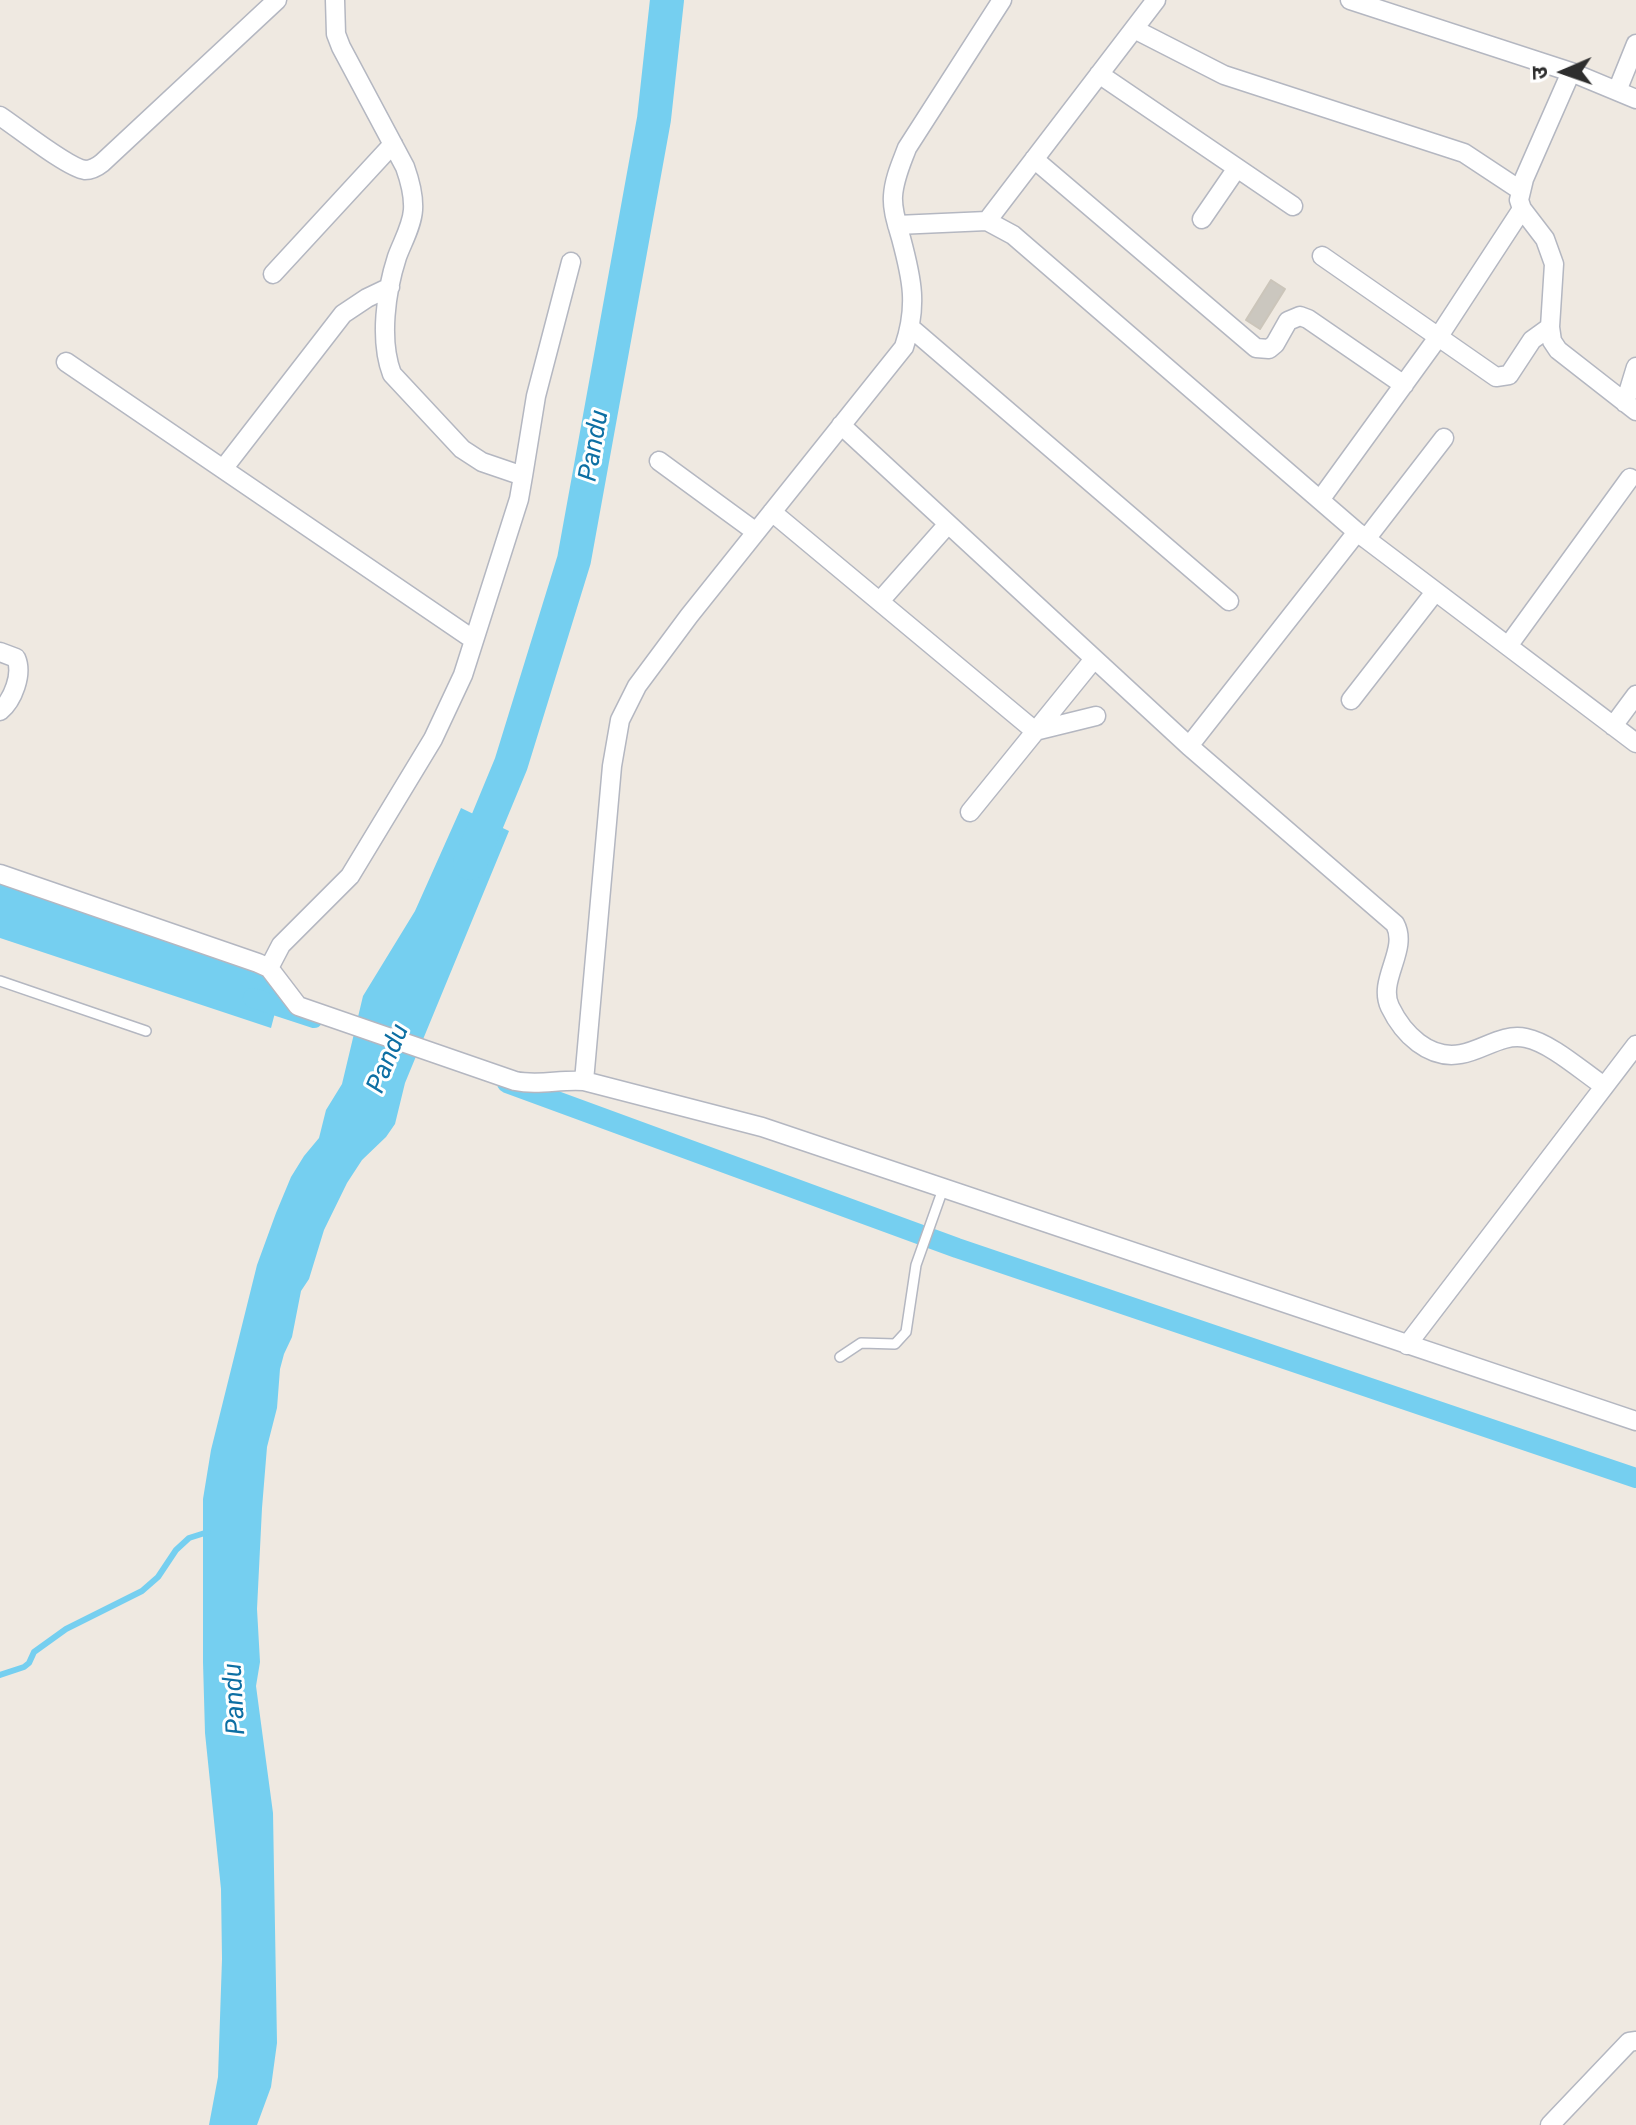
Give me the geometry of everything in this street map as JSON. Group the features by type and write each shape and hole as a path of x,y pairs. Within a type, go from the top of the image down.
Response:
{"street":[{"path":"0,116 82,170 92,169 277,0"},
{"path":"335,0 336,34 341,47 410,181 413,214 390,287 387,361 397,381 470,456 523,476"},
{"path":"584,1081 612,766 620,720 637,686 904,347 914,311 911,276 897,225 893,194 897,173 907,148 1002,0"},
{"path":"987,221 1156,0"},
{"path":"1350,0 1571,72 1636,99"},
{"path":"1134,29 1224,75 1464,153 1521,200 1545,239 1554,264 1550,327 1552,341 1558,350 1630,407 1636,367"},
{"path":"1617,91 1636,44"},
{"path":"1320,500 1439,336 1521,200 1571,72"},
{"path":"1099,74 1293,206"},
{"path":"273,274 393,144"},
{"path":"1034,159 1256,348 1269,349 1288,321 1300,316 1404,385"},
{"path":"1202,219 1237,168"},
{"path":"897,225 987,221 1013,235 1361,535 1636,743"},
{"path":"1322,256 1488,373 1502,377 1509,375 1532,340 1550,327"},
{"path":"269,968 281,945 350,876 448,710 519,499 536,396 571,262"},
{"path":"223,469 343,314 390,287"},
{"path":"911,328 1229,601"},
{"path":"66,362 474,640"},
{"path":"841,425 1189,746 1395,924 1399,939 1387,983 1388,1002 1419,1045 1428,1051 1460,1055 1507,1038 1523,1037 1537,1041 1604,1086"},
{"path":"1189,746 1444,438"},
{"path":"659,461 756,532"},
{"path":"1508,646 1630,478"},
{"path":"772,512 1035,731"},
{"path":"880,601 948,524"},
{"path":"1351,700 1435,592"},
{"path":"0,652 16,658 19,673 8,703 0,711"},
{"path":"970,812 1094,659"},
{"path":"1613,726 1636,695"},
{"path":"1035,731 1096,716"},
{"path":"0,874 269,968 298,1006 515,1081 538,1084 567,1079 584,1081 762,1127 940,1197 1636,1421"},
{"path":"1407,1345 1636,1045"},
{"path":"1550,2125 1629,2042 1636,2041"}],"lane":[{"path":"0,981 146,1031"},
{"path":"840,1357 861,1343 895,1344 906,1332 916,1265 940,1197"}],"water":[{"path":"461,808 509,831 405,1083 395,1124 362,1160 324,1230 309,1279 301,1291 292,1337 280,1369 277,1408 267,1447 262,1508 257,1609 260,1662 256,1686 273,1813 277,2043 271,2087 257,2125 209,2125 218,2077 222,1959 221,1889 205,1733 203,1662 203,1499 211,1450 257,1265 276,1213 291,1177 319,1138 326,1110 342,1084 363,996 415,911"},
{"path":"0,882 241,964 283,982 271,1028 0,938"}],"building":[{"path":"1271,280 1285,289 1260,329 1246,320"}],"waterway":[{"name":"Pandu","path":"470,863 511,764 574,560 654,119 667,0"},
{"path":"253,998 314,1018"},
{"path":"507,1083 957,1248 1636,1478"},
{"path":"0,1675 24,1667 34,1652 66,1629 142,1591 158,1577 176,1550 189,1538 208,1532"}]}
